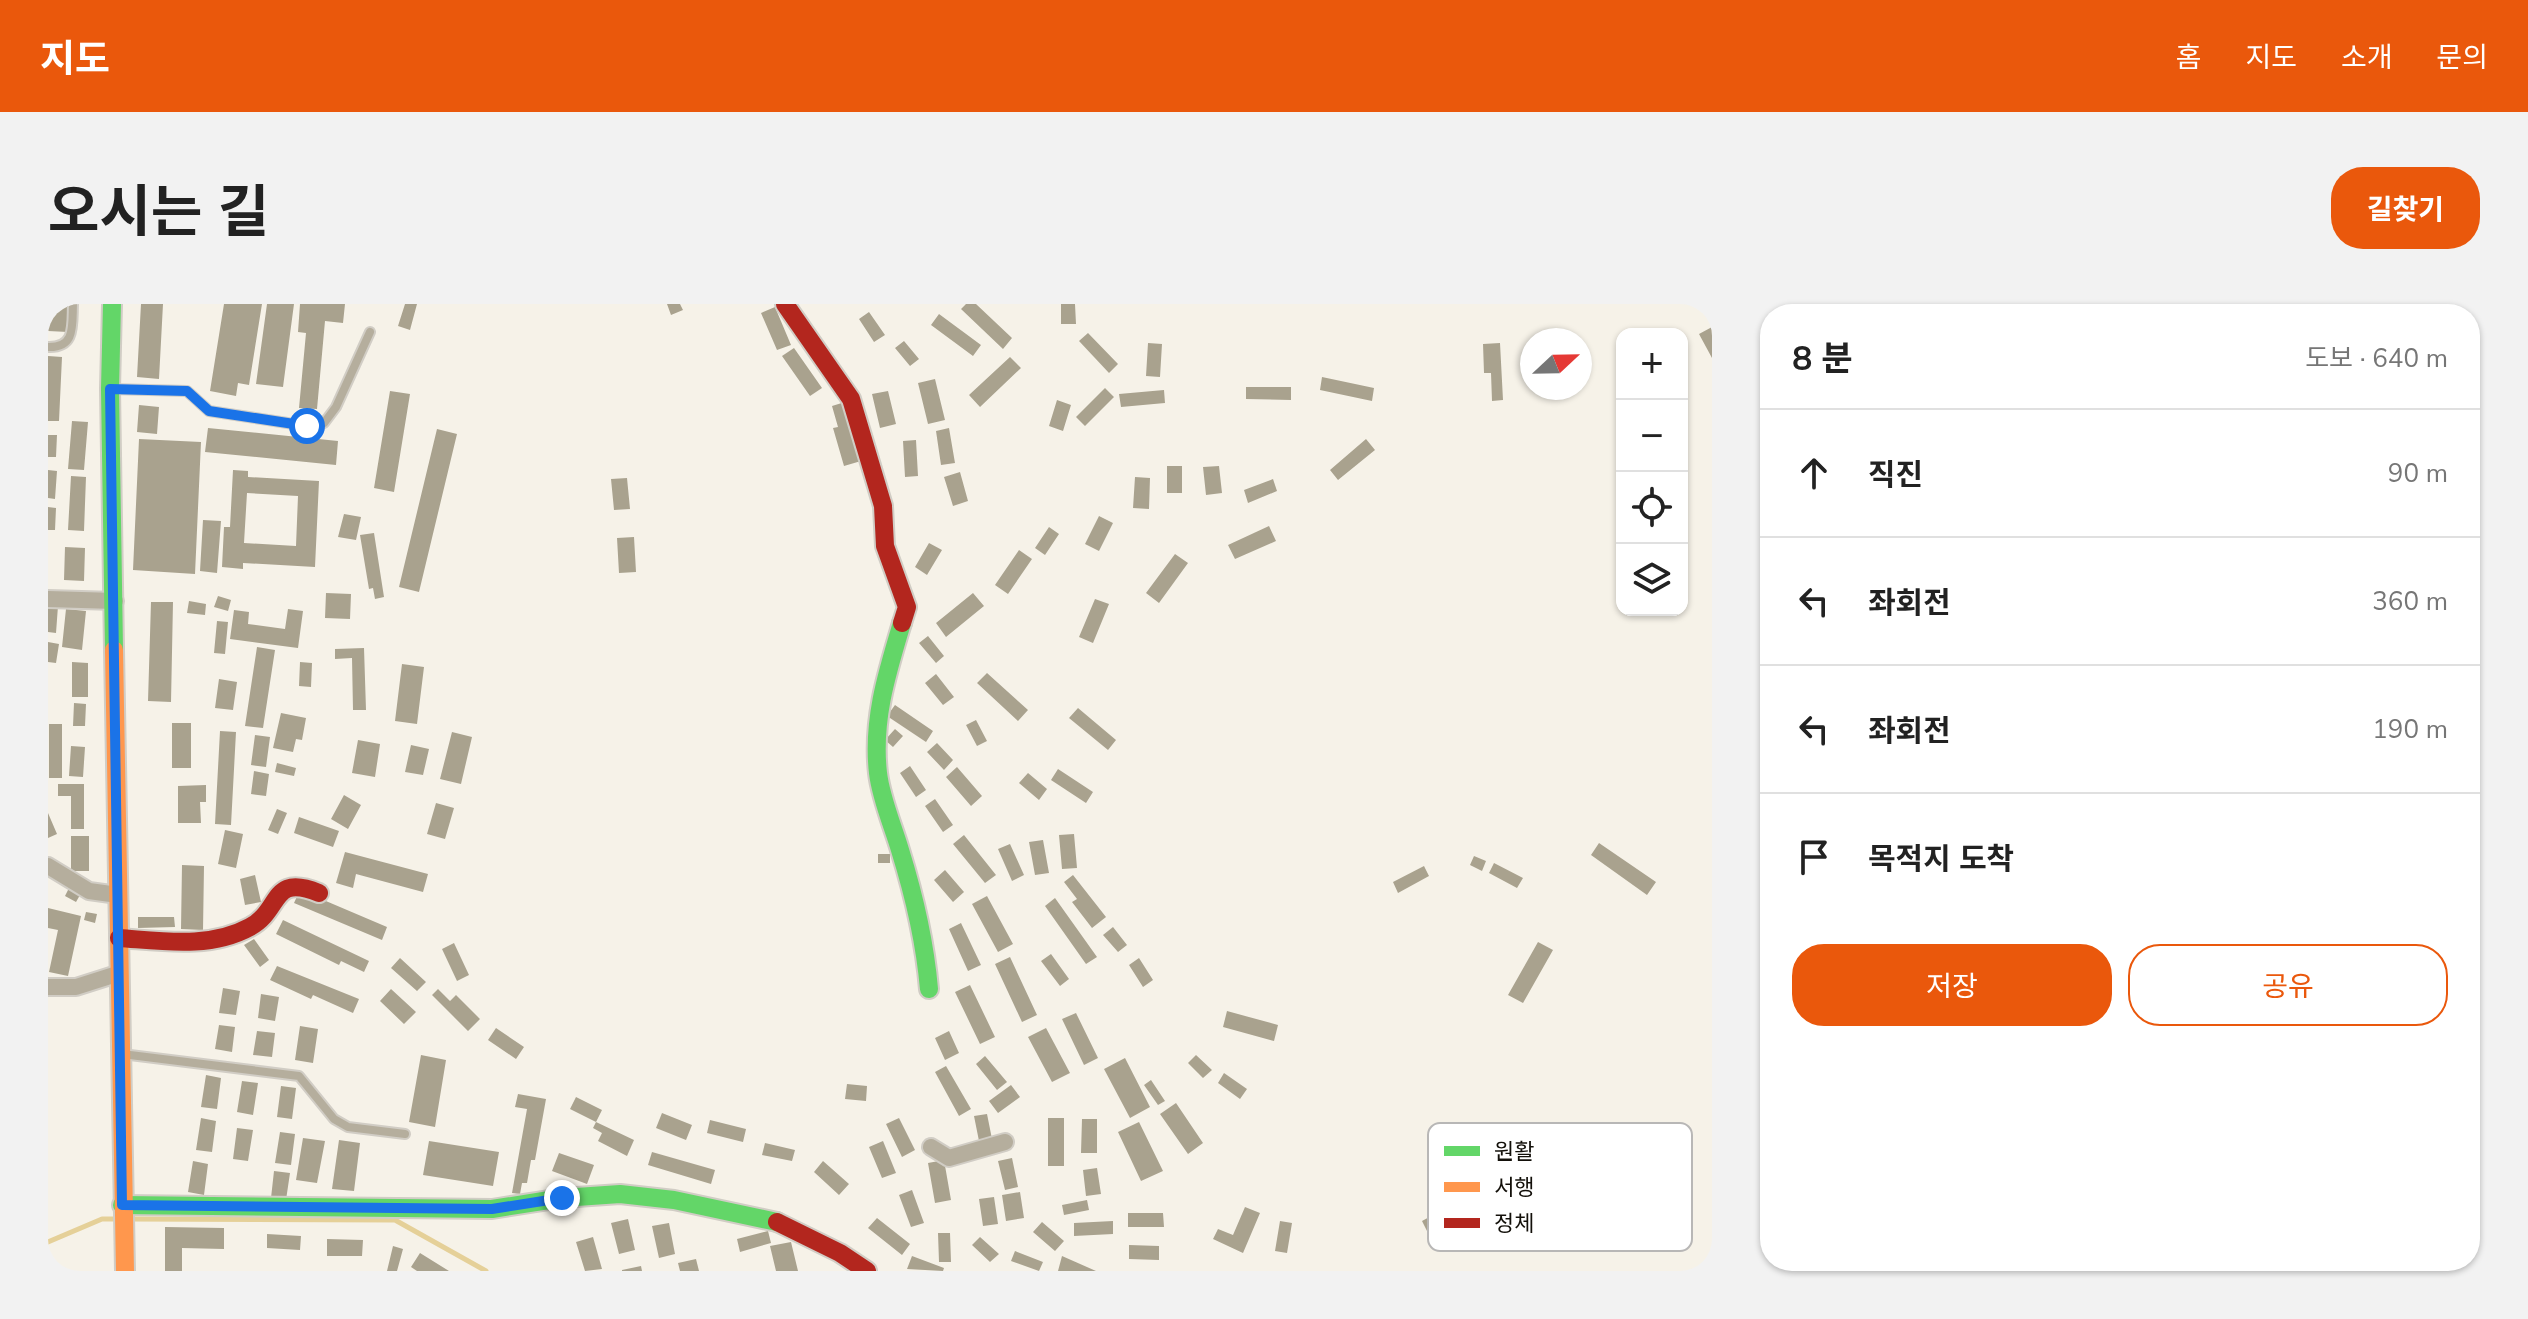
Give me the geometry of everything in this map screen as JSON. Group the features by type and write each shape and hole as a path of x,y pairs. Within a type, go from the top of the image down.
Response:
{"street":[{"path":"112,304 110,389 125,1271"},
{"path":"785,304 851,399 883,506 885,546 907,607 877,717 878,775 907,873 929,989"},
{"path":"48,599 115,601"},
{"path":"48,866 89,891 118,895"},
{"path":"119,938 200,943 251,927 288,887 299,885 319,893"},
{"path":"48,987 76,987 120,973"},
{"path":"931,1147 949,1158 1005,1142"},
{"path":"123,1215 492,1209 562,1198 620,1194 674,1200 776,1221 840,1253 867,1271"}],"lane":[{"path":"48,347 57,348 72,337 73,304"},
{"path":"110,389 187,391 209,411 307,426 324,423 336,407 370,332"},
{"path":"121,1054 299,1076 334,1119 348,1127 405,1134"}],"building":[{"path":"48,304 68,304 68,332 48,331"},
{"path":"141,304 163,304 159,379 137,377"},
{"path":"224,304 262,304 249,385 238,383 236,396 210,391"},
{"path":"267,304 294,304 283,387 256,384"},
{"path":"300,304 345,304 343,323 325,321 317,409 299,408 306,333 298,332"},
{"path":"405,304 417,304 410,330 398,326"},
{"path":"667,304 680,304 683,310 671,315"},
{"path":"966,304 976,304 1012,338 1003,349 961,309"},
{"path":"1061,304 1075,304 1076,324 1061,324"},
{"path":"775,307 791,345 777,350 761,313"},
{"path":"869,312 885,335 874,342 859,319"},
{"path":"939,314 981,345 973,356 931,325"},
{"path":"1712,327 1712,358 1699,334"},
{"path":"1088,333 1118,364 1109,373 1079,341"},
{"path":"904,341 919,359 910,366 895,348"},
{"path":"1148,343 1162,344 1160,377 1146,376"},
{"path":"1500,343 1503,400 1492,401 1491,373 1484,373 1483,344"},
{"path":"794,348 822,388 810,396 782,356"},
{"path":"48,356 62,357 59,421 48,421"},
{"path":"1010,357 1021,368 980,407 969,395"},
{"path":"1322,377 1374,388 1372,401 1320,390"},
{"path":"935,379 945,420 928,424 918,383"},
{"path":"1246,387 1291,387 1291,400 1246,399"},
{"path":"1105,388 1114,397 1085,426 1076,417"},
{"path":"1164,390 1165,403 1121,407 1119,394"},
{"path":"390,391 410,394 394,492 374,488"},
{"path":"888,391 896,424 880,428 872,394"},
{"path":"1057,400 1071,405 1063,431 1049,426"},
{"path":"845,402 861,461 844,466 833,428 838,427 832,406"},
{"path":"139,405 159,407 157,434 137,432"},
{"path":"72,421 88,422 84,470 68,469"},
{"path":"208,428 338,441 336,465 205,452"},
{"path":"949,428 955,463 941,465 936,431"},
{"path":"437,429 457,434 419,592 399,587"},
{"path":"48,435 57,435 56,457 48,457"},
{"path":"139,439 201,442 195,574 133,570"},
{"path":"1366,439 1375,450 1338,480 1330,470"},
{"path":"916,440 918,476 905,477 903,441"},
{"path":"1167,466 1182,466 1182,493 1167,493"},
{"path":"1219,466 1222,493 1206,495 1203,467"},
{"path":"48,470 57,471 55,499 48,498"},
{"path":"233,470 248,471 248,477 319,481 315,567 243,563 243,569 222,567 224,527 230,527","holes":["247,493 298,496 296,546 244,543"]},
{"path":"960,472 968,501 953,506 944,477"},
{"path":"71,476 86,477 84,531 68,530"},
{"path":"1135,477 1150,478 1149,509 1133,508"},
{"path":"627,478 630,509 614,510 611,479"},
{"path":"1273,479 1277,491 1248,503 1244,490"},
{"path":"48,507 56,508 55,530 48,530"},
{"path":"344,514 361,517 356,540 338,537"},
{"path":"1099,516 1113,523 1099,551 1085,544"},
{"path":"203,520 221,521 217,573 200,571"},
{"path":"1269,526 1276,541 1235,559 1228,545"},
{"path":"1049,527 1059,534 1045,555 1035,548"},
{"path":"374,533 384,597 375,599 373,588 369,589 360,535"},
{"path":"634,537 636,572 619,573 617,538"},
{"path":"929,543 942,550 927,575 915,567"},
{"path":"65,547 85,548 84,581 64,580"},
{"path":"1019,550 1032,559 1008,594 995,585"},
{"path":"1175,554 1188,563 1159,603 1146,593"},
{"path":"326,593 351,594 350,619 325,618"},
{"path":"973,593 984,606 946,637 936,623"},
{"path":"218,596 231,600 228,611 214,607"},
{"path":"1095,599 1109,604 1093,643 1079,637"},
{"path":"189,601 206,604 205,615 187,613"},
{"path":"151,602 173,602 171,702 148,701"},
{"path":"48,605 58,606 56,633 48,632"},
{"path":"66,609 86,611 82,650 62,647"},
{"path":"288,609 303,611 298,648 230,639 234,610 249,612 248,624 285,629"},
{"path":"217,621 228,622 225,654 214,653"},
{"path":"928,636 944,656 936,663 919,643"},
{"path":"48,642 59,644 56,663 48,662"},
{"path":"257,647 275,650 263,728 245,726"},
{"path":"364,648 366,710 353,710 352,658 335,659 335,649"},
{"path":"72,662 88,663 88,697 72,697"},
{"path":"300,662 312,663 311,687 299,686"},
{"path":"402,664 424,667 417,724 395,721"},
{"path":"987,673 1028,710 1018,721 977,683"},
{"path":"936,674 954,697 943,705 925,683"},
{"path":"219,679 237,682 233,710 215,708"},
{"path":"74,703 86,704 85,726 73,726"},
{"path":"895,705 933,731 926,742 887,716"},
{"path":"1078,708 1116,740 1108,750 1069,718"},
{"path":"281,713 306,718 302,740 296,739 293,752 273,748"},
{"path":"976,720 987,741 977,746 966,725"},
{"path":"172,723 191,723 191,768 172,768"},
{"path":"49,724 62,724 62,778 49,778"},
{"path":"895,729 903,736 893,747 885,740"},
{"path":"220,731 236,732 231,825 215,824"},
{"path":"452,732 472,737 461,784 440,779"},
{"path":"255,735 270,737 266,767 251,765"},
{"path":"358,740 380,744 375,777 352,773"},
{"path":"937,743 953,760 944,770 927,752"},
{"path":"411,745 429,749 423,775 405,772"},
{"path":"71,746 85,747 83,777 69,776"},
{"path":"277,763 296,768 294,776 275,772"},
{"path":"910,766 926,790 916,797 900,773"},
{"path":"957,767 982,796 971,806 946,777"},
{"path":"1058,769 1093,792 1086,803 1051,780"},
{"path":"254,771 269,774 266,796 251,794"},
{"path":"1028,773 1047,789 1039,800 1019,783"},
{"path":"58,784 84,784 84,829 71,829 71,796 58,796"},
{"path":"206,785 206,802 200,802 201,823 178,823 178,786"},
{"path":"344,795 361,805 348,829 331,819"},
{"path":"935,799 953,825 943,832 925,806"},
{"path":"436,803 454,808 445,839 427,834"},
{"path":"277,809 287,813 278,834 268,830"},
{"path":"48,813 57,834 48,838"},
{"path":"299,817 339,831 333,847 294,833"},
{"path":"225,830 243,834 236,868 218,864"},
{"path":"1074,834 1077,868 1062,869 1059,835"},
{"path":"964,835 996,875 985,883 953,844"},
{"path":"71,836 89,836 89,871 71,871"},
{"path":"1043,840 1049,873 1035,875 1029,842"},
{"path":"1599,843 1656,882 1647,895 1591,855"},
{"path":"1010,844 1024,875 1012,881 998,849"},
{"path":"345,852 428,874 423,892 356,874 353,888 336,883"},
{"path":"878,854 890,854 890,863 878,863"},
{"path":"1474,856 1486,861 1482,871 1470,865"},
{"path":"1494,863 1523,878 1517,888 1489,873"},
{"path":"182,865 204,866 203,930 181,929"},
{"path":"1424,866 1429,876 1398,893 1393,882"},
{"path":"945,870 964,892 953,902 934,880"},
{"path":"255,875 261,902 245,905 240,879"},
{"path":"1073,875 1106,917 1092,928 1072,902 1077,899 1064,882"},
{"path":"69,888 80,895 76,902 65,896"},
{"path":"300,890 387,927 382,940 294,903"},
{"path":"987,896 1013,944 998,952 972,904"},
{"path":"1055,898 1097,957 1086,964 1045,906"},
{"path":"48,908 81,916 68,976 49,972 58,930 48,928"},
{"path":"86,912 97,914 95,923 84,920"},
{"path":"138,917 174,917 175,927 138,928"},
{"path":"283,920 369,961 364,972 341,961 339,965 276,934"},
{"path":"961,923 981,965 968,971 949,929"},
{"path":"1113,927 1127,945 1118,952 1103,935"},
{"path":"254,939 269,960 260,967 244,945"},
{"path":"1538,942 1553,950 1523,1003 1508,995"},
{"path":"454,943 469,975 457,981 442,949"},
{"path":"1051,954 1069,979 1060,986 1041,961"},
{"path":"1010,957 1037,1015 1022,1022 995,964"},
{"path":"400,958 426,982 417,991 391,968"},
{"path":"1139,958 1153,980 1143,987 1129,965"},
{"path":"277,966 359,999 353,1013 313,995 311,999 270,980"},
{"path":"970,985 995,1037 980,1044 955,992"},
{"path":"223,988 240,991 236,1015 219,1013"},
{"path":"391,989 416,1012 404,1024 380,1001"},
{"path":"438,989 450,1001 456,995 480,1019 468,1031 432,995"},
{"path":"261,994 279,997 275,1021 258,1018"},
{"path":"1227,1011 1278,1025 1274,1041 1223,1027"},
{"path":"1076,1013 1098,1058 1084,1065 1062,1019"},
{"path":"219,1025 235,1027 232,1052 215,1049"},
{"path":"300,1026 318,1029 313,1063 295,1060"},
{"path":"496,1028 524,1047 516,1059 488,1040"},
{"path":"1046,1028 1070,1073 1052,1082 1028,1037"},
{"path":"257,1031 275,1033 272,1057 253,1055"},
{"path":"949,1031 959,1053 945,1060 935,1038"},
{"path":"421,1055 446,1060 435,1127 409,1122"},
{"path":"1196,1055 1212,1070 1203,1078 1188,1063"},
{"path":"985,1056 1007,1082 997,1090 976,1064"},
{"path":"1125,1058 1150,1107 1130,1118 1104,1069"},
{"path":"946,1066 971,1109 959,1116 935,1072"},
{"path":"1224,1073 1247,1089 1240,1099 1218,1083"},
{"path":"206,1075 221,1078 217,1109 201,1107"},
{"path":"1151,1080 1165,1101 1158,1105 1144,1085"},
{"path":"242,1081 258,1083 253,1115 237,1112"},
{"path":"847,1084 867,1086 866,1101 845,1099"},
{"path":"1011,1085 1020,1097 998,1113 989,1101"},
{"path":"281,1086 296,1088 292,1119 277,1117"},
{"path":"518,1094 546,1099 535,1160 531,1160 527,1183 522,1183 520,1194 512,1193 527,1109 515,1107"},
{"path":"576,1097 602,1110 596,1122 570,1109"},
{"path":"1176,1103 1203,1143 1188,1154 1160,1114"},
{"path":"662,1113 692,1125 686,1140 656,1128"},
{"path":"987,1114 992,1139 979,1141 974,1116"},
{"path":"201,1118 216,1121 212,1152 196,1150"},
{"path":"899,1118 915,1150 902,1157 886,1124"},
{"path":"1048,1118 1064,1118 1064,1166 1048,1166"},
{"path":"1082,1119 1097,1119 1097,1153 1081,1153"},
{"path":"710,1120 746,1129 743,1142 707,1133"},
{"path":"596,1122 634,1140 627,1156 598,1141 602,1133 593,1128"},
{"path":"1139,1122 1163,1171 1141,1181 1118,1132"},
{"path":"237,1128 253,1130 248,1161 233,1159"},
{"path":"280,1132 295,1134 291,1165 275,1163"},
{"path":"303,1138 325,1141 317,1183 296,1180"},
{"path":"339,1140 360,1143 354,1191 332,1189"},
{"path":"429,1141 499,1152 493,1186 423,1175"},
{"path":"883,1141 896,1173 882,1178 869,1147"},
{"path":"765,1143 795,1150 792,1161 762,1155"},
{"path":"652,1152 715,1170 711,1184 648,1165"},
{"path":"559,1153 594,1165 587,1184 552,1171"},
{"path":"1012,1158 1018,1187 1005,1190 998,1161"},
{"path":"944,1160 951,1200 935,1203 928,1163"},
{"path":"193,1161 208,1164 204,1195 188,1192"},
{"path":"823,1161 849,1184 839,1195 814,1172"},
{"path":"1097,1168 1101,1194 1086,1196 1083,1170"},
{"path":"274,1171 290,1173 286,1200 271,1198"},
{"path":"912,1190 924,1223 911,1227 899,1195"},
{"path":"1020,1192 1024,1218 1006,1221 1002,1195"},
{"path":"994,1197 998,1224 983,1226 979,1199"},
{"path":"1087,1200 1089,1210 1064,1215 1062,1205"},
{"path":"1245,1207 1260,1213 1243,1253 1213,1239 1218,1229 1233,1235"},
{"path":"1128,1213 1163,1213 1164,1227 1128,1227"},
{"path":"877,1218 910,1244 902,1255 868,1228"},
{"path":"1428,1218 1428,1233 1422,1221"},
{"path":"628,1219 635,1250 619,1254 611,1223"},
{"path":"1113,1221 1113,1234 1074,1236 1074,1223"},
{"path":"1280,1221 1292,1223 1287,1253 1275,1251"},
{"path":"1042,1222 1064,1241 1055,1251 1033,1232"},
{"path":"669,1223 675,1254 659,1258 652,1226"},
{"path":"165,1227 224,1228 224,1249 182,1248 182,1271 165,1271"},
{"path":"768,1231 771,1243 740,1252 737,1239"},
{"path":"938,1233 950,1233 951,1262 939,1262"},
{"path":"267,1234 301,1236 300,1250 267,1248"},
{"path":"593,1237 602,1269 585,1271 576,1242"},
{"path":"980,1237 999,1254 990,1262 972,1245"},
{"path":"327,1239 363,1240 362,1256 327,1256"},
{"path":"791,1242 798,1271 776,1271 770,1246"},
{"path":"1129,1245 1159,1246 1159,1260 1129,1259"},
{"path":"393,1246 403,1249 397,1271 387,1271"},
{"path":"1015,1251 1043,1262 1039,1271 1011,1261"},
{"path":"420,1253 449,1271 417,1271 411,1267"},
{"path":"912,1256 944,1268 943,1271 907,1269"},
{"path":"1062,1256 1096,1271 1058,1271"},
{"path":"696,1259 699,1271 680,1271 678,1263"},
{"path":"641,1266 642,1271 622,1271 622,1270"}],"waterway":[{"path":"48,1242 102,1219 118,1219"},
{"path":"128,1219 395,1220 486,1271"}],"traffic: fast":[{"path":"112,304 110,389 114,650"},
{"path":"902,623 879,715 878,773 914,902 929,989"},
{"path":"122,1205 492,1209 562,1198 620,1194 674,1200 777,1222"}],"traffic: slow":[{"path":"114,650 125,1271"}],"traffic: jam":[{"path":"785,304 851,399 883,506 885,546 907,607 902,623"},
{"path":"119,938 169,942 219,938 235,934 260,920 284,890 292,887 319,893"},
{"path":"777,1222 840,1253 867,1271"}],"route":[{"path":"307,426 209,411 187,391 110,389 122,1205 492,1209 562,1198"}]}
